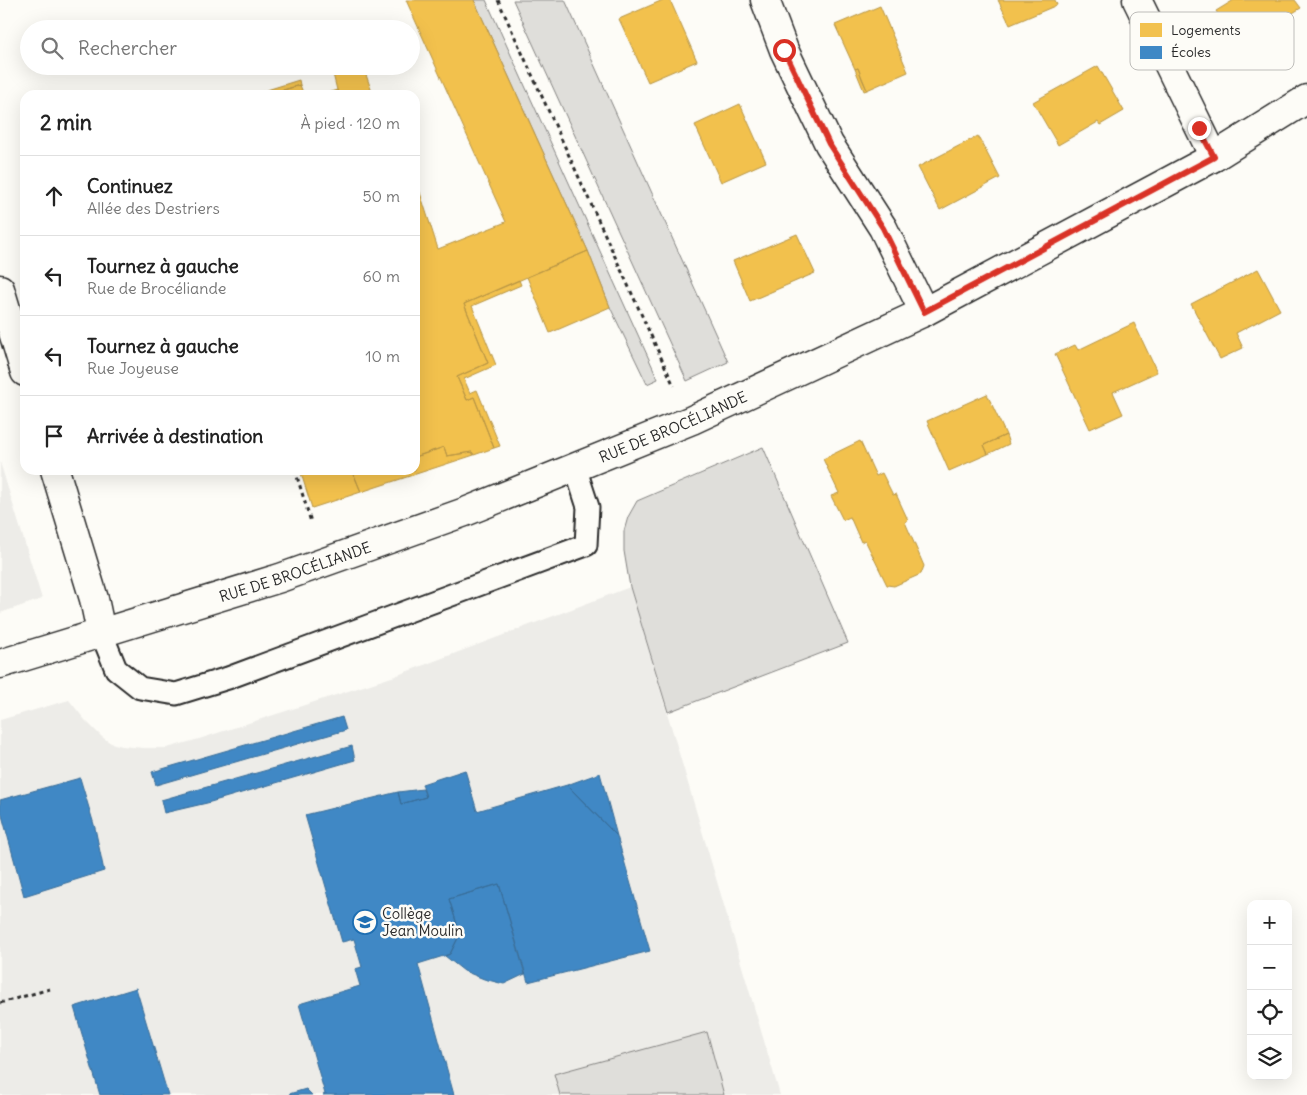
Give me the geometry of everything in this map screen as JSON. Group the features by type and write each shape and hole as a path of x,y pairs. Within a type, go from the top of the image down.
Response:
{"street":[{"path":"765,0 784,50 829,144 883,228 924,312"},
{"path":"1137,0 1143,12"},
{"path":"1171,70 1214,157"},
{"name":"RUE DE BROCÉLIANDE","path":"0,664 280,578 465,512 692,420 924,312 1214,157 1307,99"},
{"path":"0,289 20,355"},
{"path":"57,475 94,599 101,632"}],"lane":[{"path":"101,632 116,669 140,688 176,694 228,678 586,545 588,507 575,467"}],"path":[{"path":"498,0 674,386"},
{"path":"296,475 310,522"},
{"path":"0,1003 50,989"}],"shaded area":[{"path":"474,0 486,0 658,379 647,384 610,307 588,251"},
{"path":"513,0 565,0 728,362 687,381"},
{"path":"763,447 848,643 668,712 630,587 624,551 624,531 628,517 637,501"},
{"path":"0,462 42,599 0,613"},
{"name":"Collège Jean Moulin","path":"630,587 780,1095 0,1095 0,720 69,700 85,720 111,743 144,748 167,748 395,676"},
{"path":"707,1032 724,1095 560,1095 554,1074"}],"building: Logements":[{"path":"406,0 474,0 588,251 464,304 488,363 457,377 467,400 474,397 494,448 474,455 472,452 447,456 444,447 420,455 420,193 438,249 506,222 420,31 420,20 415,20"},
{"path":"663,0 670,0 697,61 648,82 619,19"},
{"path":"998,0 1055,0 1057,5 1010,25"},
{"path":"1234,0 1295,0 1301,8 1294,12 1216,11"},
{"path":"880,6 908,72 867,90 858,68 855,69 835,25"},
{"path":"1098,66 1124,111 1100,125 1098,122 1058,145 1033,102"},
{"path":"858,68 867,90 864,91 855,69"},
{"path":"333,75 366,75 371,90 337,90"},
{"path":"299,80 300,85 284,90 267,90"},
{"path":"300,85 302,90 284,90"},
{"path":"740,104 766,162 721,182 695,125"},
{"path":"978,136 1000,178 940,210 918,167"},
{"path":"797,234 815,273 750,301 733,261"},
{"path":"588,251 610,307 550,333 527,277"},
{"path":"1258,269 1280,310 1236,333 1243,348 1220,359 1191,304"},
{"path":"519,280 521,285 472,306 496,365 464,379 470,393 477,390 500,446 494,448 474,397 467,400 457,377 488,363 464,304"},
{"path":"1134,323 1157,372 1113,392 1123,414 1090,429 1055,354 1075,345 1078,350"},
{"path":"987,394 1006,435 984,445 988,454 949,471 927,421"},
{"path":"1006,435 1009,444 988,454 984,445"},
{"path":"860,441 876,476 882,473 893,495 896,494 908,520 905,522 924,566 921,574 894,586 887,585 865,540 861,542 850,517 843,520 831,496 839,493 823,459"},
{"path":"444,447 447,456 472,452 474,455 420,473 420,455"},
{"path":"302,475 354,475 361,492 312,508"},
{"path":"354,475 413,475 361,492"}],"building: Écoles":[{"path":"342,717 346,730 156,785 152,772"},
{"path":"352,746 355,760 207,803 164,813 161,800"},
{"path":"465,770 477,811 567,785 617,836 650,951 528,982 499,884 449,899 460,934 450,954 418,964 454,1095 323,1095 325,1094 299,1004 360,986 355,969 362,967 354,939 342,942 305,815 398,792 401,804 426,797 422,784"},
{"path":"600,773 617,836 567,785"},
{"path":"80,778 95,828 104,871 24,896 0,808 0,800"},
{"path":"423,789 426,797 401,804 398,792"},
{"path":"499,884 525,974 504,984 464,971 445,956 450,954 460,934 449,899"},
{"path":"136,988 168,1095 100,1095 74,1007"},
{"path":"306,1089 312,1095 289,1094"}],"place":[{"name":"Collège Jean Moulin","path":"365,922"}],"route":[{"path":"784,50 829,144 883,228 924,312 1214,157 1199,128"}]}
